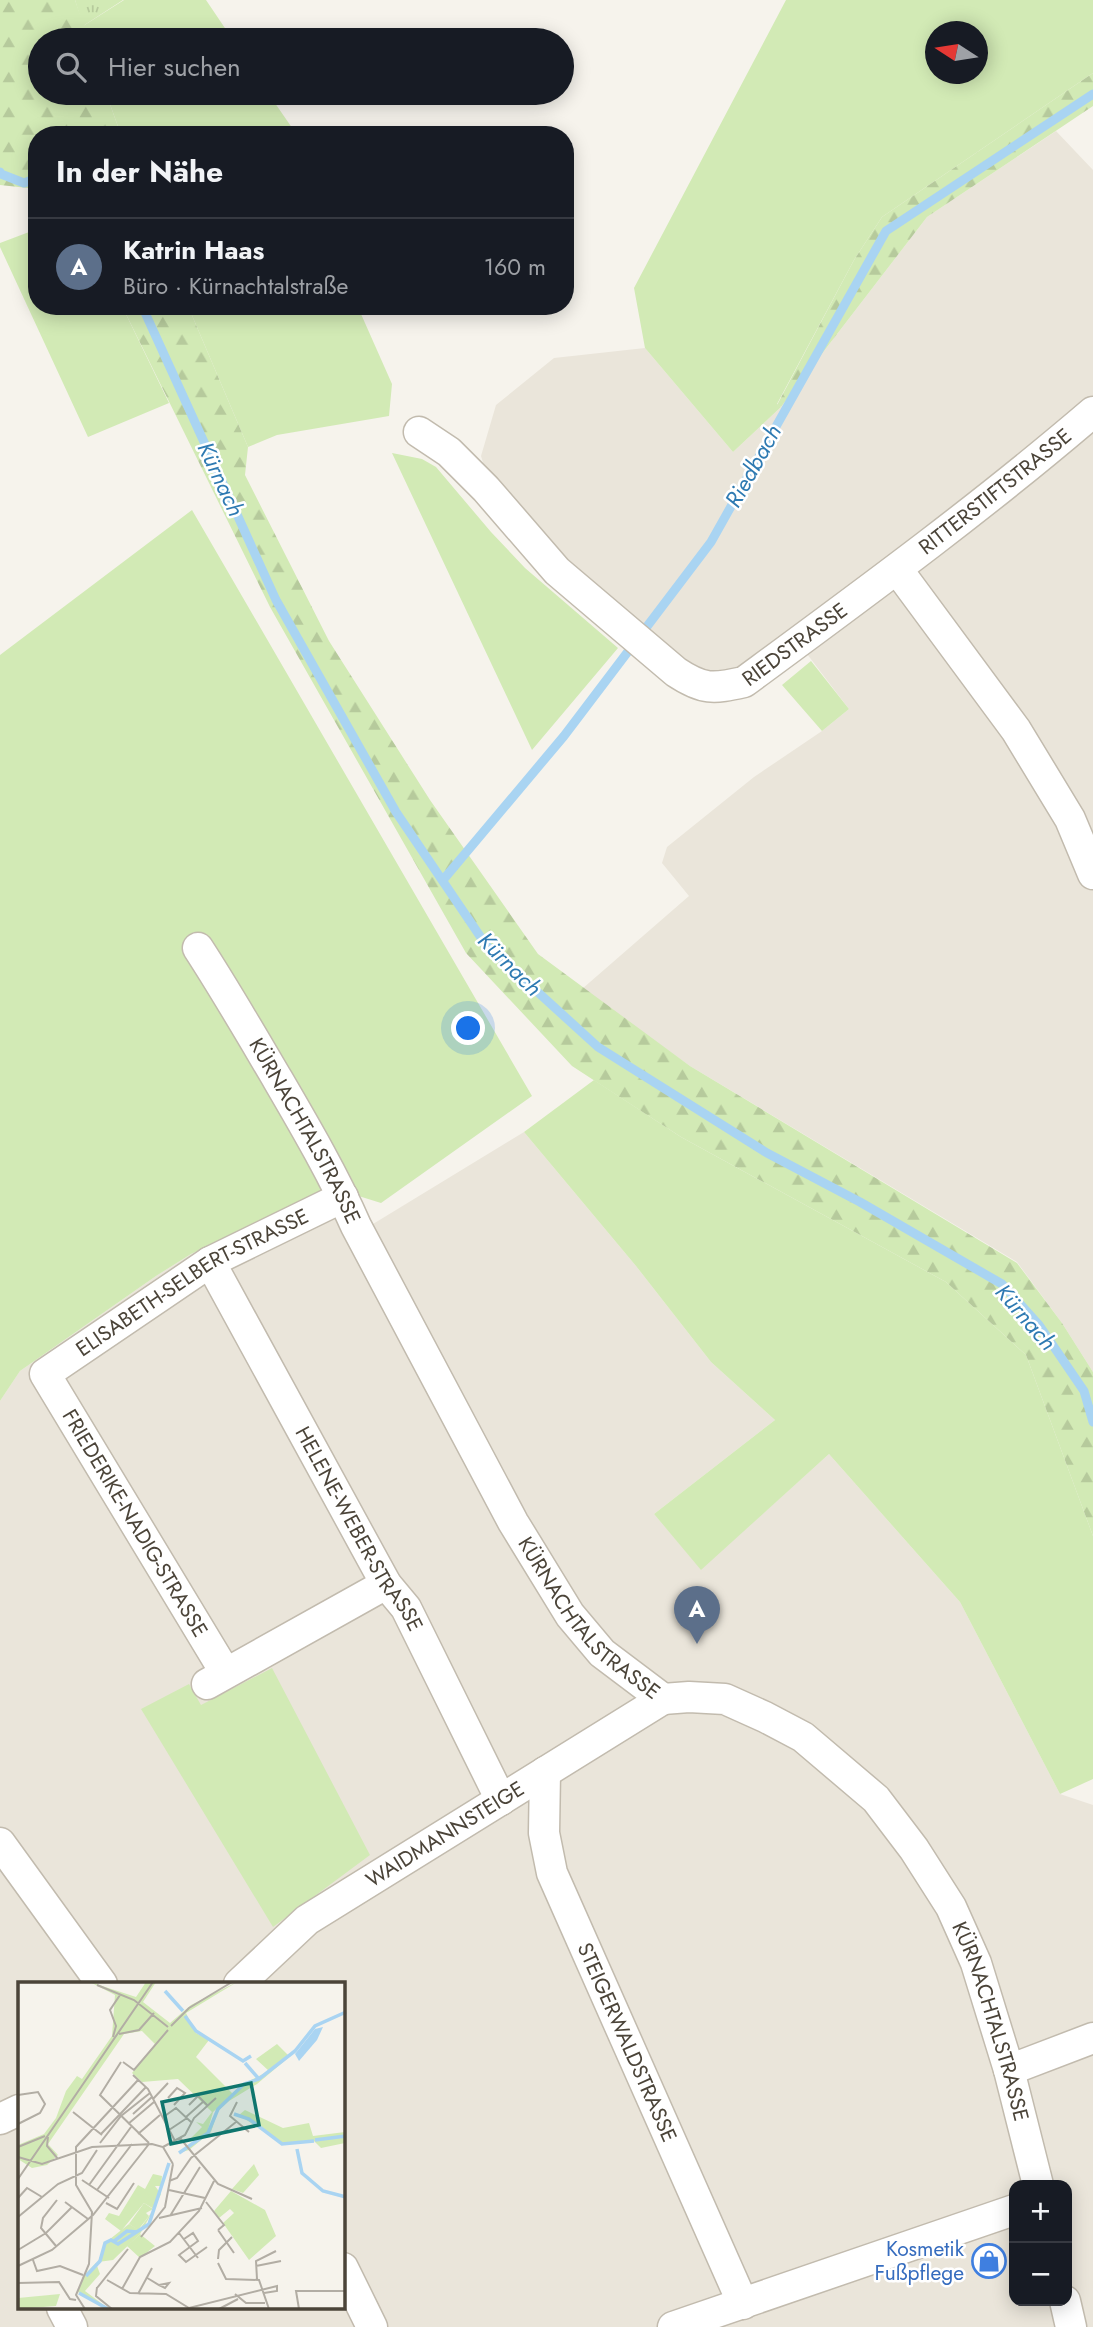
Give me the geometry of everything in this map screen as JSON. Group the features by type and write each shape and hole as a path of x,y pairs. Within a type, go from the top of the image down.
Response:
{"street":[{"name":"RITTERSTIFTSTRASSE","path":"897,569 1093,412"},
{"name":"RIEDSTRASSE","path":"419,432 449,452 486,489 557,571 696,685 720,688 744,682 897,569"},
{"path":"897,569 1016,730 1070,819 1093,874"},
{"name":"KÜRNACHTALSTRASSE","path":"198,948 224,988 343,1197 513,1522 570,1615 602,1654 663,1699 725,1699 803,1737 876,1799 914,1849 951,1907 976,1963 1009,2070 1037,2180"},
{"name":"ELISABETH-SELBERT-STRASSE","path":"45,1374 210,1262 343,1197"},
{"name":"HELENE-WEBER-STRASSE","path":"210,1262 386,1584 406,1608 500,1800"},
{"name":"FRIEDERIKE-NADIG-STRASSE","path":"45,1374 216,1678 386,1584"},
{"name":"WAIDMANNSTEIGE","path":"241,1982 307,1920 663,1699"},
{"name":"STEIGERWALDSTRASSE","path":"545,1772 544,1833 552,1872 743,2304"},
{"path":"0,1843 101,1982"},
{"path":"1009,2070 1093,2038"},
{"path":"0,2119 18,2110"},
{"path":"673,2327 1009,2212"},
{"path":"345,2272 372,2327"},
{"path":"1066,2306 1071,2327"},
{"path":"63,2310 72,2327"}],"shaded area":[{"path":"1056,131 1093,170 1093,1372 1062,1323 1017,1262 690,1066 582,989 689,896 662,863 667,847 754,777 822,731 849,709 791,633 734,671 711,675 684,662 579,581 486,472 481,456 496,405 554,358 645,348 733,452 781,407 927,217"},
{"path":"524,1132 636,1266 711,1362 775,1420 654,1514 701,1569 829,1454 960,1602 1060,1794 1093,1805 1093,2327 0,2327 0,1401 20,1371 156,1276 191,1254 333,1188 359,1196 373,1224"}],"green space":[{"path":"0,0 75,0 85,28 28,28 28,105 110,105 118,126 28,126 28,188 0,185"},
{"path":"75,0 123,0 83,26"},
{"path":"124,0 206,0 225,28 84,28 83,26"},
{"path":"786,0 1093,0 1093,73 882,217 854,260 777,404 781,407 733,452 645,348 634,288"},
{"path":"1093,73 1093,106 927,217 781,407 777,405 854,260 882,217"},
{"path":"110,105 276,105 291,126 118,126"},
{"path":"28,232 28,307 0,247 0,243"},
{"path":"31,315 126,315 169,403 88,437"},
{"path":"126,315 192,315 248,447 245,475 329,641 430,800 538,954 690,1066 1017,1263 1062,1323 1093,1372 1093,1536 1026,1355 946,1282 681,1137 572,1066 466,953 270,607"},
{"path":"192,315 361,315 392,384 389,416 277,435 248,447"},
{"path":"392,453 422,459 436,467 525,568 618,648 532,750"},
{"path":"192,510 532,1096 381,1203 333,1188 191,1254 20,1371 0,1401 0,655"},
{"path":"811,661 849,709 822,731 782,685"},
{"path":"594,1080 681,1137 946,1282 1026,1355 1093,1536 1093,1779 1060,1794 960,1602 829,1454 701,1570 654,1514 775,1420 711,1362 636,1266 524,1132"},
{"path":"272,1668 370,1855 273,1927 141,1709 189,1684 201,1705"}],"waterway":[{"name":"Riedbach","path":"443,880 564,736 711,542 886,231 1093,94"},
{"name":"Kürnach","path":"0,172 24,183 28,181"},
{"name":"Kürnach","path":"146,315 276,600 396,812 486,945 598,1047 767,1153 860,1202 1002,1284 1039,1325 1084,1391 1093,1422"}],"place":[{"name":"Katrin Haas","path":"697,1644"},
{"name":"Kosmetik Fußpflege","path":"989,2261"}]}
